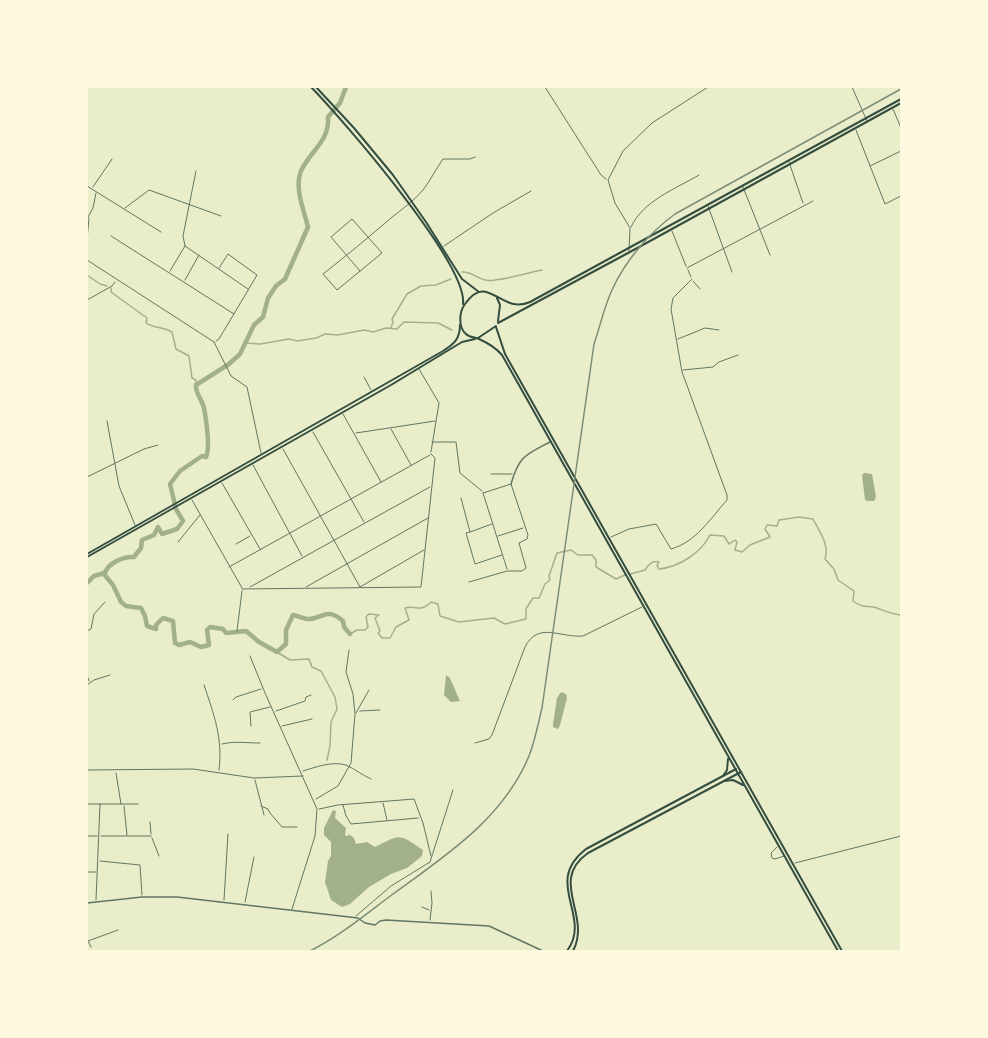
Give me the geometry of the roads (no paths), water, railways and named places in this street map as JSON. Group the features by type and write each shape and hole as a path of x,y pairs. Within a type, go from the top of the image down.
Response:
{"main road":[{"path":"311,87 328,102"},
{"path":"316,87 372,152 443,247 462,279 479,292"},
{"path":"87,556 462,342 489,333 497,325 855,127 901,99"},
{"path":"892,106 901,103"},
{"path":"410,202 462,287 463,307 460,334 454,344 418,367"},
{"path":"463,307 479,292 489,291 512,305 524,305 629,251"},
{"path":"495,296 500,305 497,325 505,354 552,441"},
{"path":"460,319 465,333 478,338 502,355 728,756 737,768"},
{"path":"644,605 840,951"},
{"path":"723,776 727,770 728,756"},
{"path":"567,951 572,944 575,931 566,887 568,870 574,859 586,849 737,768"},
{"path":"573,951 578,941 579,928 570,888 570,877 578,861 588,853 739,773"},
{"path":"739,773 780,845"},
{"path":"724,781 737,780 746,787"}],"street":[{"path":"545,87 601,175 608,180 615,202 630,228"},
{"path":"608,180 623,152 652,123 708,87"},
{"path":"852,87 867,120"},
{"path":"892,106 901,128"},
{"path":"855,127 885,204 901,196"},
{"path":"870,166 901,151"},
{"path":"360,271 347,255 331,237 352,219 369,236 382,254 338,290 323,274 347,255 369,236 410,202 423,189 443,159 475,157"},
{"path":"92,189 112,159"},
{"path":"789,163 804,205"},
{"path":"196,171 183,236 185,246 248,289"},
{"path":"629,251 630,228 636,216 699,175"},
{"path":"87,186 161,231"},
{"path":"744,188 770,255"},
{"path":"125,208 149,190 221,216"},
{"path":"87,240 89,216 96,191"},
{"path":"439,249 531,191"},
{"path":"687,268 813,201"},
{"path":"708,207 732,272"},
{"path":"671,228 692,279 700,289"},
{"path":"111,236 234,314"},
{"path":"169,272 185,246"},
{"path":"214,342 219,339 257,275 228,254 219,268"},
{"path":"184,282 199,255"},
{"path":"87,260 214,342 231,376 248,387 262,457"},
{"path":"607,539 629,529 656,524 671,549 682,546 691,540 727,500 681,370 676,339 671,304 673,298 692,279"},
{"path":"87,300 112,286 116,280"},
{"path":"676,339 705,328 719,330"},
{"path":"681,370 713,367 719,362 738,355"},
{"path":"242,589 421,587 435,458 431,454 432,442 439,404 418,367"},
{"path":"364,377 372,393"},
{"path":"342,411 381,482"},
{"path":"107,421 119,486 136,528"},
{"path":"354,433 435,422"},
{"path":"390,428 411,465"},
{"path":"311,429 365,524"},
{"path":"469,582 507,571 526,570 519,543 528,537 512,484 514,474 524,456 552,441"},
{"path":"432,442 456,442 460,473 483,493 507,571"},
{"path":"87,477 144,449 158,445"},
{"path":"281,446 359,587"},
{"path":"229,567 431,454"},
{"path":"251,462 303,558"},
{"path":"491,474 514,474"},
{"path":"220,480 260,549"},
{"path":"483,493 512,484"},
{"path":"248,589 432,486"},
{"path":"190,497 242,589 237,632"},
{"path":"460,498 470,532"},
{"path":"178,542 200,515"},
{"path":"304,588 428,518"},
{"path":"493,524 465,533 475,564 502,555"},
{"path":"496,536 525,527"},
{"path":"236,544 252,535"},
{"path":"359,587 425,550"},
{"path":"87,631 91,629 94,614 105,602"},
{"path":"475,743 489,739 492,735 525,647 533,636 542,632 583,636 644,605"},
{"path":"314,799 338,786 349,767 355,714 353,694 346,672 349,651"},
{"path":"250,656 262,688 317,809 315,836 292,910"},
{"path":"87,675 90,683"},
{"path":"87,685 110,675"},
{"path":"204,685 220,744 218,772"},
{"path":"233,700 262,688"},
{"path":"355,714 369,690"},
{"path":"274,712 305,701 306,697 311,694"},
{"path":"251,726 250,712 271,707"},
{"path":"358,711 380,710"},
{"path":"280,726 312,719"},
{"path":"220,744 260,743"},
{"path":"301,772 320,766 339,764 371,779"},
{"path":"87,770 193,769 254,778 303,776"},
{"path":"116,771 121,804"},
{"path":"254,778 264,815"},
{"path":"354,917 391,886 426,866 432,856 453,790"},
{"path":"317,809 414,799 432,856"},
{"path":"382,801 387,822"},
{"path":"87,804 138,804"},
{"path":"96,902 100,804"},
{"path":"124,804 127,836"},
{"path":"343,805 351,824 420,818"},
{"path":"261,806 268,809 282,827 297,827"},
{"path":"150,822 151,837 159,856"},
{"path":"223,902 228,834"},
{"path":"87,836 151,837"},
{"path":"791,864 901,836"},
{"path":"780,845 771,852 771,856 775,859 786,855"},
{"path":"244,904 254,857"},
{"path":"98,861 140,865 142,897"},
{"path":"87,872 98,872"},
{"path":"429,922 431,891"},
{"path":"87,903 142,897 177,897 354,917 375,925 386,920 489,926 543,951"},
{"path":"422,907 431,911"},
{"path":"91,947 88,940 118,930"}],"waterway":[{"path":"87,583 94,576 105,573 109,566 117,561 134,557 141,548 142,540 154,535 158,527 162,534 177,529 183,521 176,509 170,484 180,471 202,456 206,457 208,446 204,408 196,385 229,364 240,354 254,325 263,317 268,298 276,286 285,279 308,227 299,192 301,171 323,139 328,117 340,103 346,87"},
{"path":"462,272 490,281 542,270"},
{"path":"87,275 107,286"},
{"path":"391,328 392,319 407,294 421,286 436,285 451,279"},
{"path":"111,288 111,292 147,318 146,323 172,332 176,349 189,356 192,378 196,380 196,385"},
{"path":"245,343 260,344 289,339 297,341 325,334 338,335 364,330 373,332 386,328 397,329 404,322 438,323 452,330"},
{"path":"630,574 645,570 655,562 659,562 657,565 659,569 682,562 701,548 710,535 724,536 729,544 735,540 737,542 735,550 742,552 750,545 770,537 765,529 767,525 777,526 779,520 799,517 813,519 825,543 825,559 834,569 838,580 854,591 853,601 863,606 901,615"},
{"path":"350,634 368,627 366,617 369,614 379,615 375,618 380,631 378,633 382,638 390,638 396,627 409,620 405,608 421,608 431,602 438,604 440,616 459,622 494,618 505,624 526,619 526,609 533,598 539,598 545,584 550,580 549,576 557,553 571,550 578,555 592,555 596,560 596,567 616,579 625,575"},
{"path":"103,573 113,585 121,602 126,606 141,608 147,626 156,629 156,625 163,618 173,621 175,643 179,645 190,642 201,647 209,645 207,630 210,627 223,629 226,633 246,631 259,642 277,652 286,644 286,630 293,615 312,619 332,614 343,621 344,627 350,634"},
{"path":"277,652 290,660 309,659 312,667 321,671 335,697 337,709 331,722 327,760"}],"railway":[{"path":"310,951 353,924 471,834 504,799 529,756 542,708 594,344 609,297 617,279 631,258 647,239 675,214 901,89"}]}
